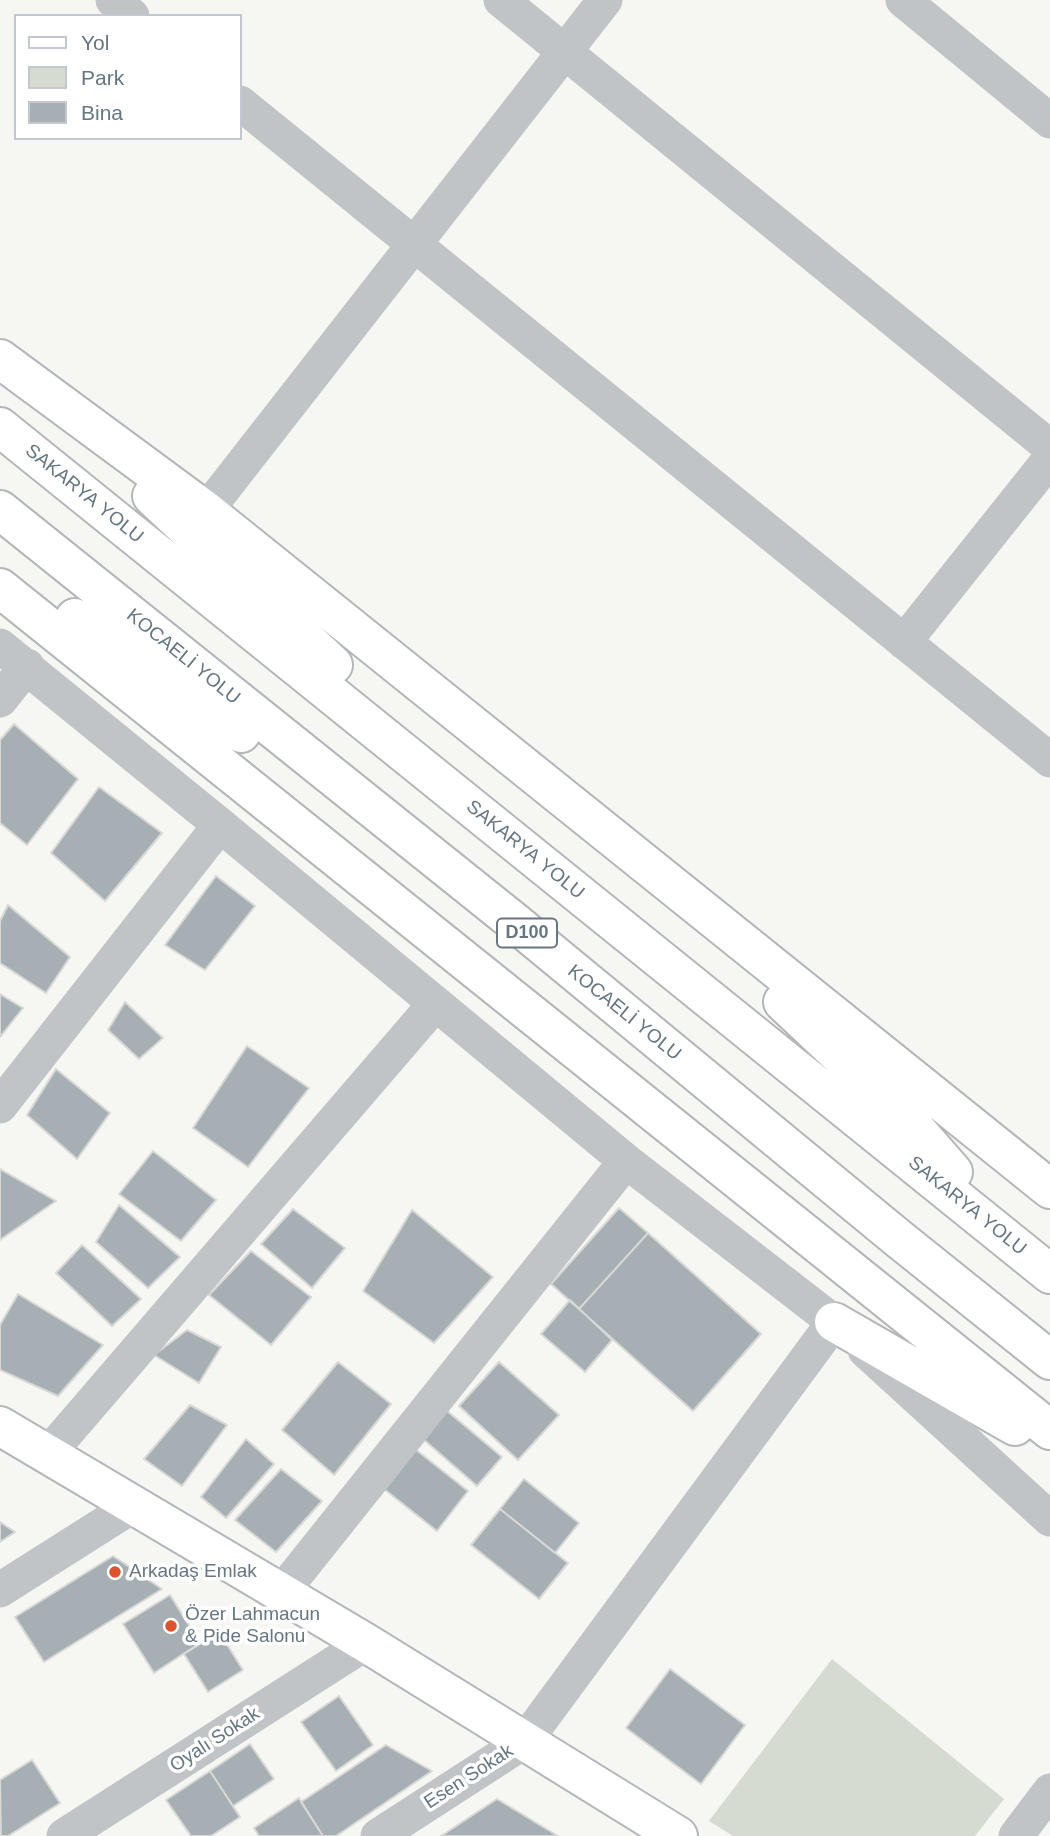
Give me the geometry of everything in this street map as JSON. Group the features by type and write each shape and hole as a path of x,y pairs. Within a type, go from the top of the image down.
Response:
{"main road":[{"path":"0,359 206,511 1050,1189"},
{"path":"32,385 567,884"},
{"name":"SAKARYA YOLU","path":"0,427 1050,1274"},
{"name":"KOCAELİ YOLU","path":"0,510 513,921 1050,1360"},
{"path":"0,569 513,921"},
{"path":"0,588 1050,1430"},
{"path":"579,808 905,1117 1016,1245"},
{"path":"834,1322 1050,1446"},
{"path":"0,1426 366,1643 678,1836"}],"street":[{"path":"113,0 130,14"},
{"path":"501,0 1050,447"},
{"path":"206,511 605,0"},
{"path":"923,6 1050,121"},
{"path":"242,105 1050,760"},
{"path":"904,642 1050,459"},
{"path":"0,700 13,656 626,1161 834,1322 1050,1520"},
{"path":"0,1106 220,824"},
{"path":"48,1454 435,1004"},
{"path":"281,1593 626,1161"},
{"path":"525,1741 834,1322"},
{"path":"0,1590 134,1505"},
{"name":"Oyalı Sokak","path":"64,1836 366,1643"},
{"name":"Esen Sokak","path":"378,1836 525,1741"},
{"path":"1016,1836 1050,1791"}],"green space":[{"path":"832,1659 1004,1799 975,1836 733,1836 709,1821"}],"building":[{"path":"14,724 78,779 27,845 0,823 0,740"},
{"path":"99,787 162,833 105,901 51,853"},
{"path":"216,876 255,906 205,970 165,945"},
{"path":"8,905 70,957 46,993 0,963 0,921"},
{"path":"0,994 23,1008 0,1037"},
{"path":"125,1002 163,1038 139,1059 108,1030"},
{"path":"247,1046 309,1088 248,1167 193,1128"},
{"path":"56,1069 110,1113 77,1159 27,1115"},
{"path":"153,1151 216,1200 181,1241 119,1194"},
{"path":"0,1169 56,1201 0,1240"},
{"path":"119,1205 180,1257 148,1288 96,1242"},
{"path":"619,1208 648,1233 579,1309 551,1284"},
{"path":"293,1209 345,1248 312,1288 261,1244"},
{"path":"412,1210 493,1277 434,1343 363,1291"},
{"path":"648,1233 761,1334 693,1411 579,1309"},
{"path":"82,1245 141,1299 112,1326 56,1273"},
{"path":"251,1251 311,1297 271,1345 209,1295"},
{"path":"18,1294 103,1345 58,1396 0,1370 0,1325"},
{"path":"570,1300 612,1340 585,1372 541,1334"},
{"path":"187,1330 221,1347 199,1383 154,1355"},
{"path":"338,1362 391,1404 334,1475 282,1430"},
{"path":"499,1362 559,1415 518,1460 459,1406"},
{"path":"190,1405 227,1425 182,1486 144,1459"},
{"path":"446,1410 502,1457 477,1486 422,1438"},
{"path":"246,1439 274,1464 226,1518 201,1497"},
{"path":"415,1449 468,1491 437,1531 384,1489"},
{"path":"281,1469 322,1501 276,1552 235,1520"},
{"path":"524,1479 579,1523 555,1553 500,1509"},
{"path":"500,1509 568,1563 539,1599 471,1545"},
{"path":"0,1522 15,1532 0,1542"},
{"path":"113,1556 162,1589 44,1662 15,1617"},
{"path":"170,1595 200,1643 154,1673 123,1624"},
{"path":"219,1632 243,1670 208,1692 184,1654"},
{"path":"670,1669 745,1725 701,1784 626,1728"},
{"path":"339,1696 373,1745 336,1771 301,1722"},
{"path":"250,1744 274,1779 233,1806 210,1771"},
{"path":"386,1745 432,1771 336,1836 323,1836 301,1802"},
{"path":"32,1760 60,1803 8,1836 1,1836 0,1780"},
{"path":"210,1771 240,1817 211,1836 191,1836 166,1800"},
{"path":"299,1798 323,1836 259,1836 254,1828"},
{"path":"497,1799 558,1836 441,1836"}],"place":[{"name":"Arkadaş Emlak","path":"115,1572"},
{"name":"Özer Lahmacun & Pide Salonu","path":"171,1626"}]}
